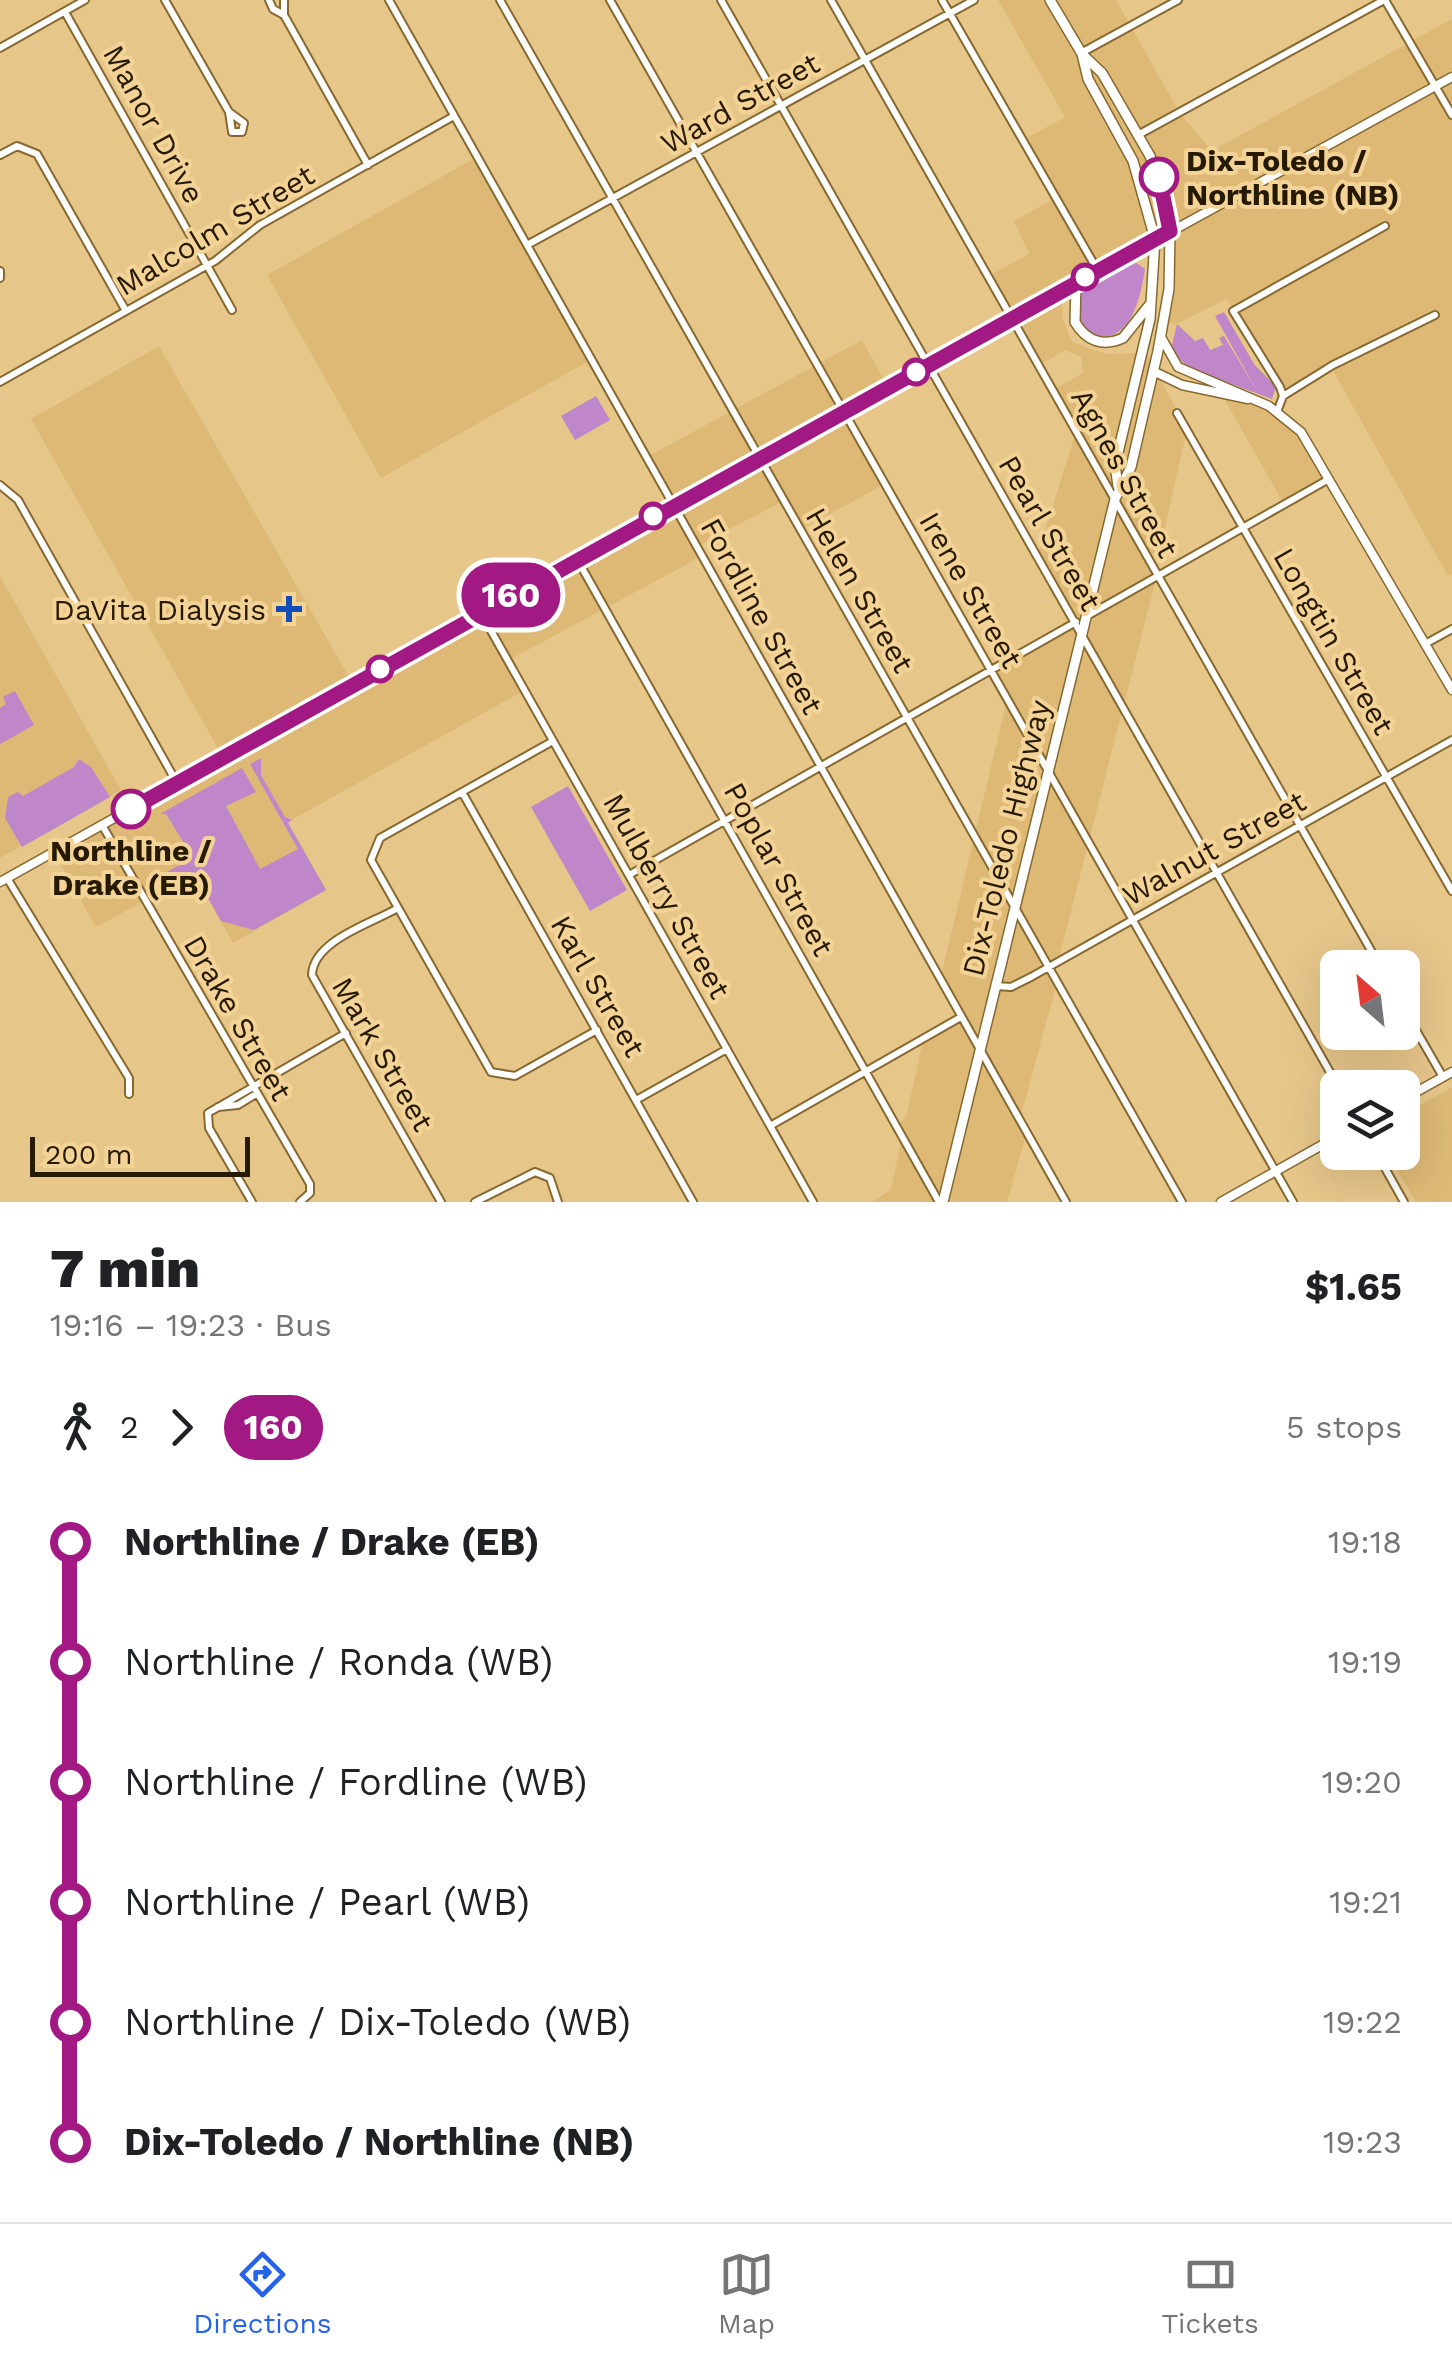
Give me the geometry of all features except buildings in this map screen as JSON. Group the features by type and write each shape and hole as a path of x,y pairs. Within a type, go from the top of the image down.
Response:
{"main road":[{"name":"Dix-Toledo Highway","path":"1050,0 1082,54 1102,73 1138,135 1162,186 1170,231 1170,273 1161,337 1132,468 1118,486"},
{"name":"Dix-Toledo Highway","path":"941,1202 1115,499 1115,465 1153,301 1156,239 1133,160 1088,79 1082,54"},
{"path":"4,880 1076,282 1452,77"},
{"path":"1076,282 1074,322 1086,336 1098,342 1123,338 1153,301"},
{"path":"1150,319 1147,353 1153,371 1182,385 1249,399"},
{"path":"1161,337 1178,367 1277,412 1301,432 1452,690"},
{"path":"1420,1090 1448,1075"},
{"path":"1221,1202 1320,1146"}],"street":[{"path":"0,48 86,0"},
{"path":"166,0 229,112"},
{"path":"269,0 273,10 284,16"},
{"path":"284,0 284,16 368,164"},
{"name":"Fordline Street","path":"389,0 1066,1202"},
{"name":"Helen Street","path":"500,0 1182,1202"},
{"name":"Irene Street","path":"610,0 1293,1202"},
{"name":"Pearl Street","path":"721,0 1329,1070"},
{"name":"Agnes Street","path":"831,0 1371,950"},
{"path":"942,0 1098,271"},
{"name":"Ward Street","path":"527,246 974,0"},
{"path":"1082,54 1178,0"},
{"path":"1138,135 1385,0 1452,115"},
{"name":"Manor Drive","path":"64,12 232,310"},
{"name":"Malcolm Street","path":"0,382 208,266 260,225 454,116"},
{"path":"0,155 22,146 39,157 126,311"},
{"path":"1283,396 1234,311 1385,226"},
{"path":"1277,412 1283,396 1333,365 1435,316"},
{"name":"Longtin Street","path":"1177,413 1452,891"},
{"path":"629,875 1330,478"},
{"path":"0,486 18,500 177,783"},
{"name":"Poplar Street","path":"577,559 941,1202"},
{"name":"Mulberry Street","path":"481,612 813,1202"},
{"path":"1425,644 1452,629"},
{"path":"553,740 373,846 372,864 492,1072 515,1076 597,1030"},
{"name":"Walnut Street","path":"996,986 1011,987 1049,967 1452,740"},
{"name":"Karl Street","path":"462,792 693,1202"},
{"name":"Drake Street","path":"102,825 310,1184 310,1193 300,1202"},
{"path":"4,880 129,1078 129,1094"},
{"name":"Mark Street","path":"396,909 325,948 314,961 313,980 441,1202"},
{"path":"770,1126 961,1016"},
{"path":"1420,1033 1448,1075"},
{"path":"252,1202 207,1123 208,1114 346,1034"},
{"path":"636,1100 727,1049"},
{"path":"1386,1170 1404,1202"},
{"path":"475,1202 534,1172 550,1178 558,1202"}],"shaded area":[{"path":"998,0 1116,0 1179,112 1212,151 1452,19 1452,574 1448,576 1331,367 1283,396 1227,299 1176,324 1164,322 1170,231 1063,290 1062,316 1072,342 1106,354 1147,353 1187,430 1163,536 1159,549 1148,558 1157,575 1058,962 1049,967 1057,983 1020,1119 1027,1132 1007,1202 872,1202 891,1190 902,1136 897,1126 906,1116 924,1038 961,1016 940,980 1007,700 990,670 1075,622 1037,557 1076,431 1053,390 1083,373 1081,357 1066,350 1039,365 989,276 1029,254 1014,221 1055,198 1023,140 1065,117"},
{"path":"477,157 592,359 381,478 267,275"},
{"path":"1135,262 1145,269 1130,319 1114,335 1087,334 1077,312 1077,300 1083,289"},
{"path":"1224,312 1254,364 1276,387 1272,399 1188,368 1171,349 1177,324 1195,341 1203,338 1210,350 1223,345 1219,338 1224,336 1257,391 1215,316"},
{"path":"862,340 888,387 844,411 885,484 800,530 783,501 698,546 702,556 509,660 525,690 288,822 326,890 233,943 194,874 96,927 54,852 223,757 31,419 159,346 353,684 673,505 647,457"},
{"path":"1222,395 1257,401 1301,432 1330,478 1284,504"},
{"path":"596,396 610,420 575,440 561,416"},
{"path":"0,576 121,790 0,858"},
{"path":"15,691 34,725 0,744 0,708 6,704 3,697"},
{"path":"261,758 261,775 285,817 292,820 288,823 326,890 254,930 221,921 194,873 154,895 147,883 183,863 181,856 187,848 166,814 160,814 242,768 256,792 226,806 260,869 298,849 250,764"},
{"path":"79,759 91,767 110,797 22,847 5,818 8,797 18,792 23,796 74,767"},
{"path":"568,786 627,890 590,911 531,807"},
{"path":"1452,1087 1452,1202 1416,1202 1397,1170 1420,1170 1420,1105"}],"bus line":[{"name":"160","path":"131,809 1170,231 1159,177"}],"place":[{"name":"Dix-Toledo / Northline (NB)","path":"1159,177"},
{"name":"DaVita Dialysis","path":"289,609"},
{"name":"Northline / Drake (EB)","path":"131,809"}]}
